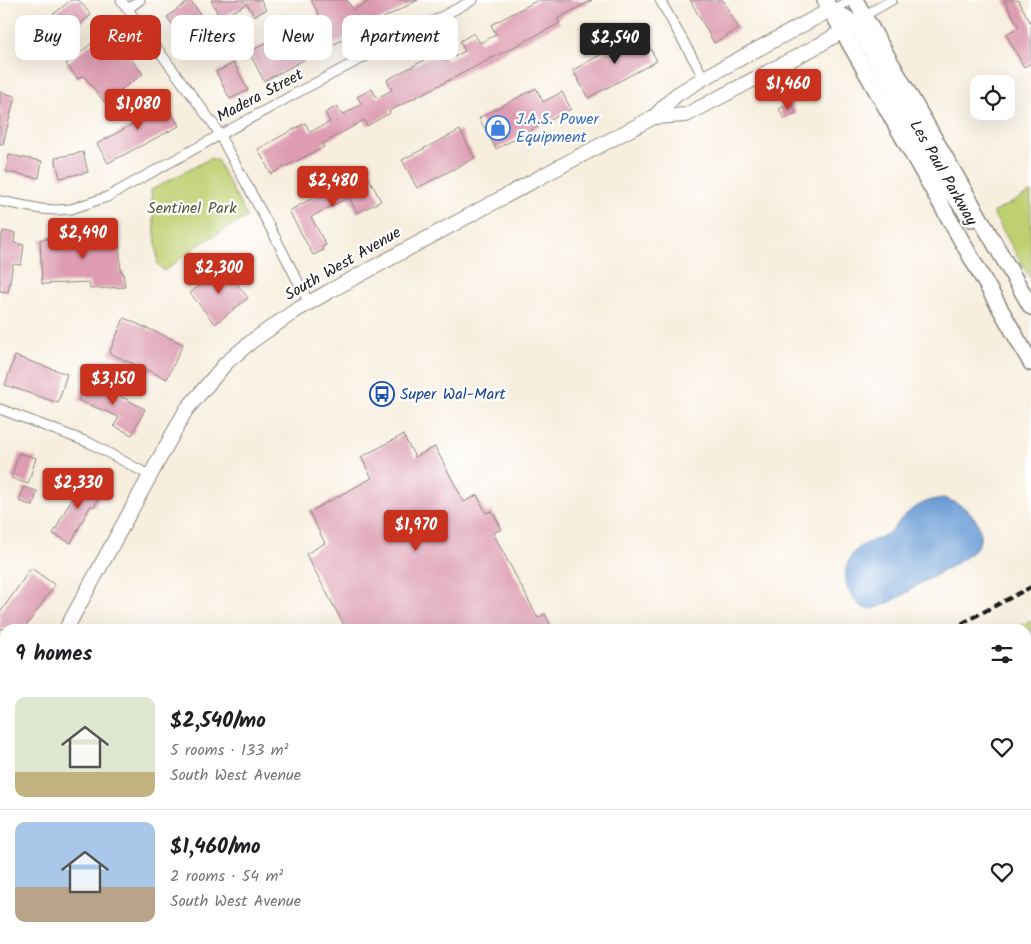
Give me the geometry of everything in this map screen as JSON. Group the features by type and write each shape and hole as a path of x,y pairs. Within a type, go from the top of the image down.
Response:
{"main road":[{"path":"849,1 854,10 854,24"},
{"name":"Les Paul Parkway","path":"828,5 854,24 1031,307"},
{"name":"Les Paul Parkway","path":"854,24 1031,363"}],"street":[{"path":"121,0 193,96 219,135 309,303"},
{"path":"128,9 140,0"},
{"name":"Madera Street","path":"0,201 41,209 57,210 71,209 88,204 121,189 473,0"},
{"path":"660,0 704,78"},
{"name":"South West Avenue","path":"654,118 686,115 854,24 892,0"},
{"name":"South West Avenue","path":"69,624 186,410 226,363 252,341 309,303 422,240 654,118 676,95 828,5 849,1"},
{"path":"0,409 90,443 150,475"}],"green space":[{"name":"Sentinel Park","path":"211,158 217,160 247,217 203,242 164,271 158,265 151,190"},
{"path":"1031,192 1031,280 993,213"}],"water":[{"path":"944,498 963,507 974,517 980,530 980,541 976,548 954,564 889,603 869,609 860,606 850,593 846,581 846,568 852,555 861,546 882,537 890,531 915,507 932,500"}],"building":[{"path":"71,0 79,0 91,15 80,24 80,15 52,15"},
{"path":"190,0 201,15 171,15 171,23 167,17"},
{"path":"211,0 261,0 266,10 254,16 247,4 226,15 218,15"},
{"path":"311,0 347,0 353,10 372,0 418,0 389,15 342,15 342,40 332,45 332,15 319,15"},
{"path":"538,0 592,0 557,19 560,23 389,111 390,113 367,126 364,120 322,144 324,147 271,174 258,149 305,123 310,132 330,122 325,113 337,106 342,115 362,104 357,97 372,89 377,98 392,90 387,80 424,60 458,60 458,55 465,51 460,41 474,33 480,43 496,34 491,25"},
{"path":"690,0 723,0 739,29 714,43"},
{"path":"1004,0 1018,0 1031,24 1031,63 1024,67 1006,34 1019,27"},
{"path":"642,32 657,61 588,98 573,70"},
{"path":"264,44 264,60 304,60 264,81 253,60 254,49"},
{"path":"90,45 90,60 132,60 143,74 104,102 83,75 78,79 66,64 71,60 80,60 80,53"},
{"path":"234,63 248,90 230,99 216,72"},
{"path":"536,88 543,102 562,92 571,109 496,149 479,118"},
{"path":"0,92 15,96 3,144 0,144"},
{"path":"143,94 154,116 169,108 179,126 108,163 97,144 142,119 132,99"},
{"path":"791,102 796,113 784,119 779,109"},
{"path":"460,130 475,158 417,188 402,160"},
{"path":"83,152 88,172 60,178 55,158"},
{"path":"9,155 42,161 39,178 6,172"},
{"path":"366,173 381,201 357,213 349,197 311,217 326,245 322,247 324,250 313,255 289,211 333,187 334,189"},
{"path":"114,228 115,242 119,241 121,272 123,272 125,287 90,289 89,282 42,284 40,239 48,239 48,236 63,236 63,238 85,237 85,235 90,234 90,230"},
{"path":"3,231 15,233 14,243 24,245 21,265 13,264 8,292 0,291 0,242"},
{"path":"224,267 248,298 215,324 190,293"},
{"path":"124,318 183,344 167,379 109,353"},
{"path":"15,356 67,374 58,403 5,385"},
{"path":"86,381 145,409 132,435 114,426 119,417 78,400"},
{"path":"403,435 415,457 435,447 464,502 477,495 486,513 492,511 502,529 493,533 538,618 545,614 550,624 343,624 306,554 325,543 309,512 372,478 361,457"},
{"path":"19,453 36,458 28,484 11,478"},
{"path":"82,479 103,490 94,507 91,505 71,543 53,534"},
{"path":"24,487 37,491 33,506 19,501"},
{"path":"31,568 55,585 28,624 0,624 0,613"}],"railway":[{"path":"961,624 1031,587"}],"place":[{"name":"J.A.S. Power Equipment","path":"498,128"},
{"name":"Super Wal-Mart","path":"382,394"}]}
